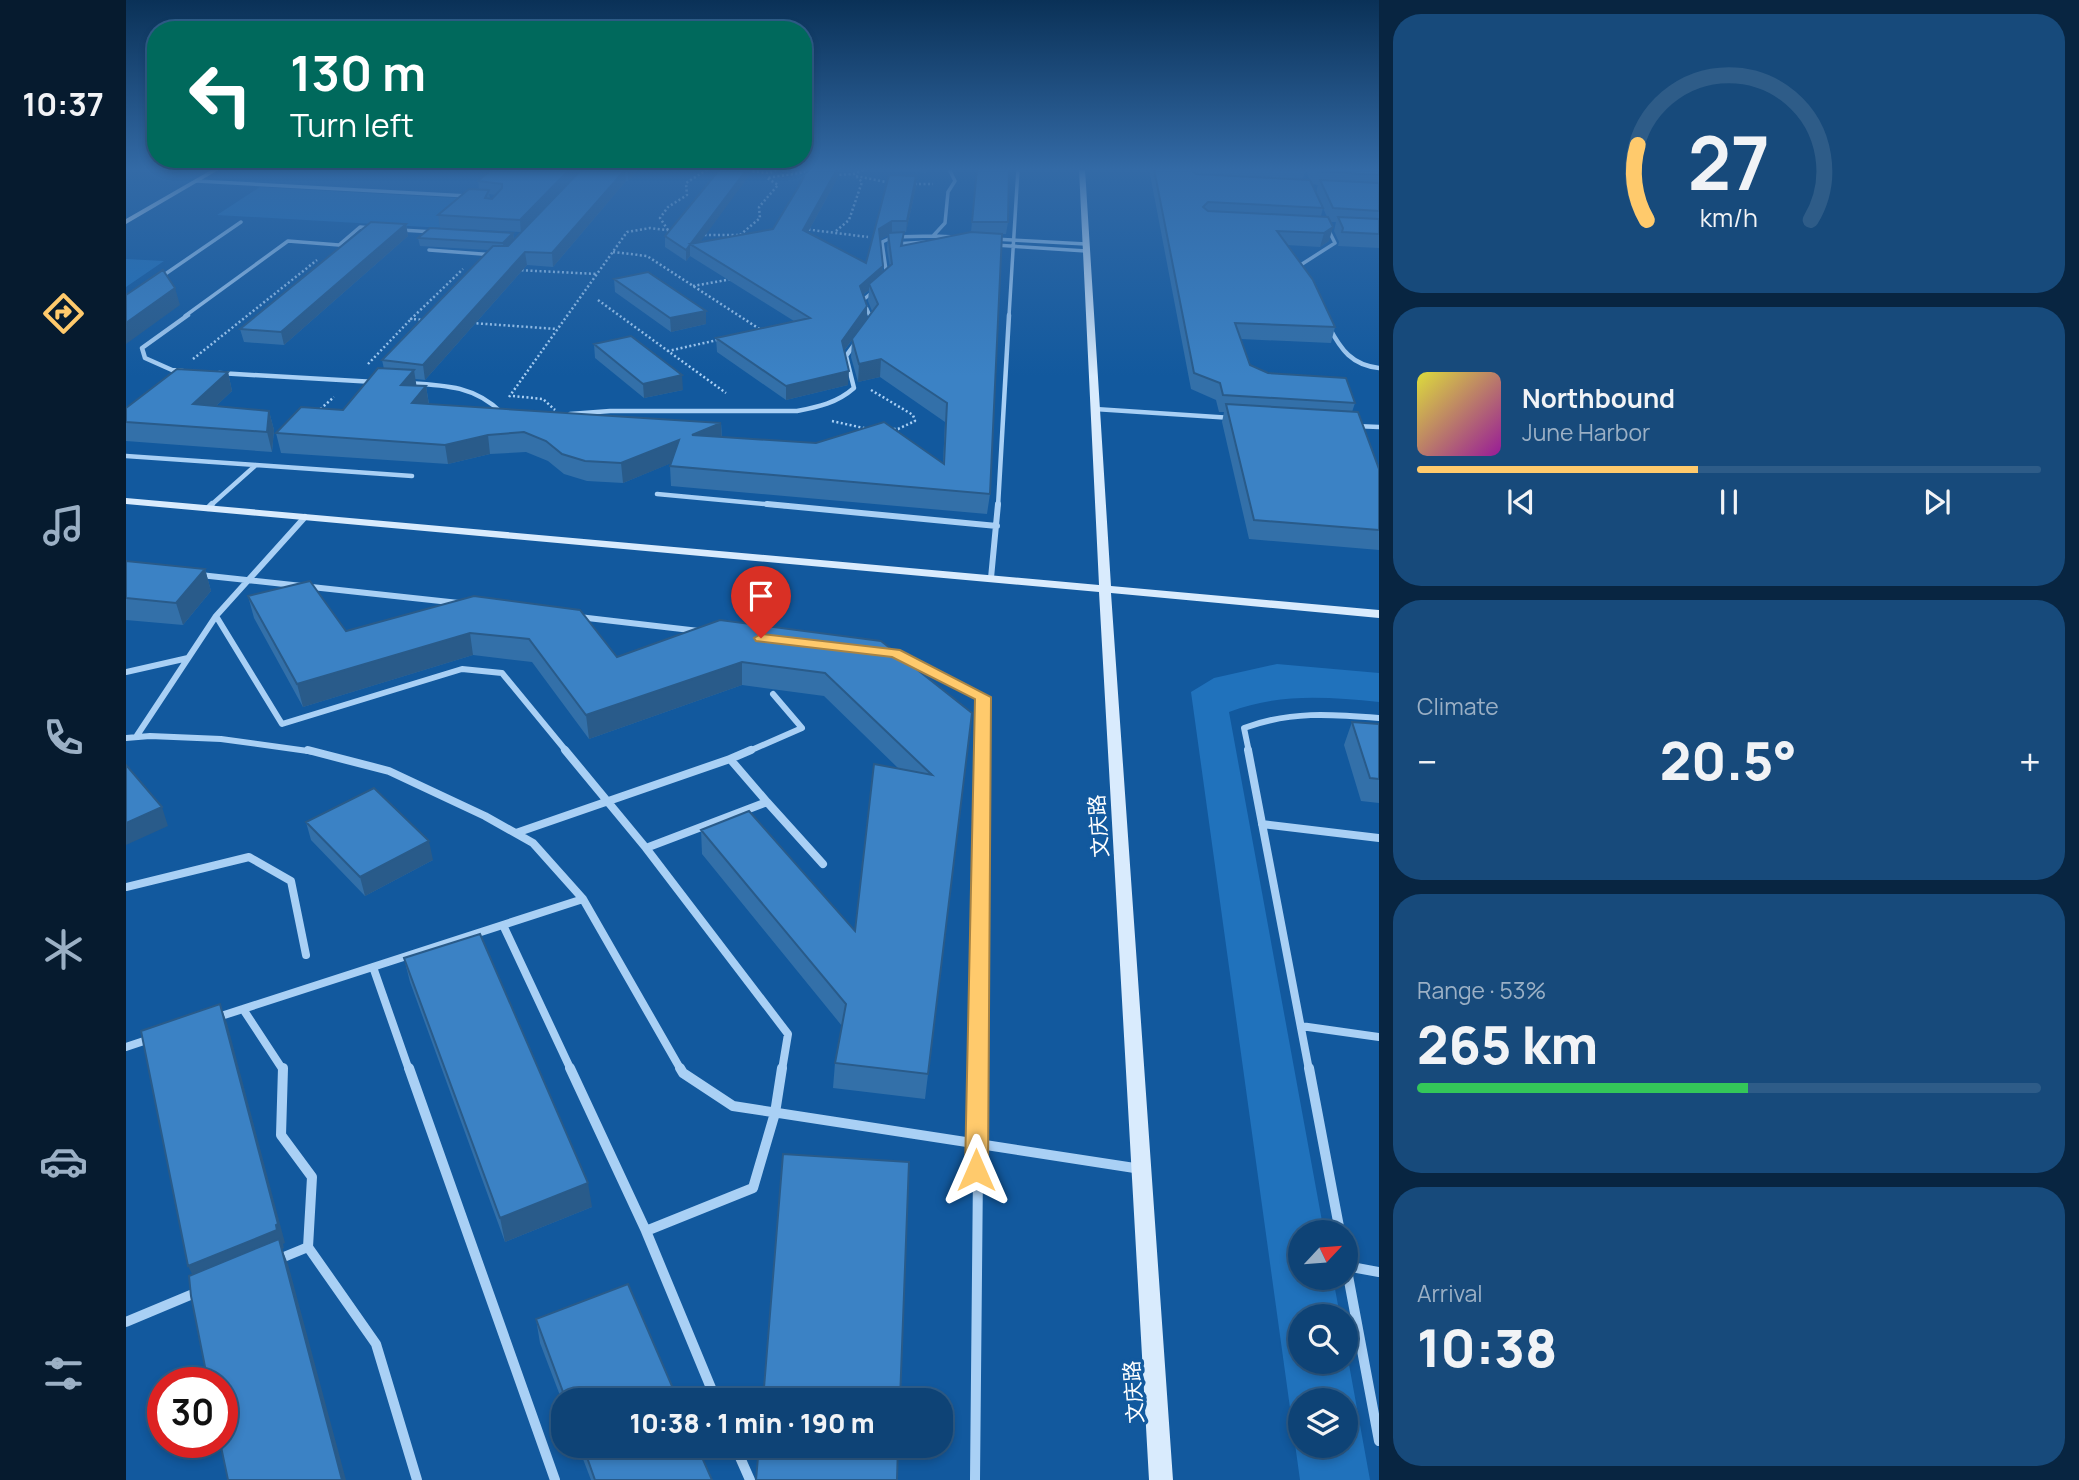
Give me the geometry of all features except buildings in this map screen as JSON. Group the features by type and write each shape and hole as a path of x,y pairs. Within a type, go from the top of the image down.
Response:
{"street":[{"path":"149,285 218,238"},
{"path":"192,371 172,370 145,358 142,348 288,241 339,245 348,238"},
{"path":"884,243 891,238"},
{"path":"991,578 997,526 1013,238"},
{"name":"文庆路","path":"1085,238 1161,1480"},
{"path":"1304,277 1299,266 1335,243 1333,238"},
{"path":"987,242 1086,248"},
{"path":"884,243 963,243"},
{"path":"556,415 610,411 797,411 844,398 855,388 846,356 872,320 863,300 887,280 884,243"},
{"path":"429,250 506,256"},
{"path":"1327,322 1344,355 1370,368 1379,368"},
{"path":"206,372 378,382"},
{"path":"403,383 467,387 494,403 508,419"},
{"path":"1095,409 1244,419"},
{"path":"1352,426 1379,428"},
{"path":"126,456 412,476"},
{"path":"208,508 256,465"},
{"path":"657,494 997,526"},
{"path":"126,501 1379,614"},
{"path":"136,737 216,616 305,517"},
{"path":"195,575 469,605"},
{"path":"216,616 282,724 462,669 502,673 646,848 788,1034 775,1113 753,1188 646,1231"},
{"path":"566,616 703,631"},
{"path":"882,652 895,653 983,697 975,1480"},
{"path":"126,672 189,658"},
{"path":"516,833 730,759 802,728 773,694"},
{"path":"1338,1220 1244,729 1271,717 1304,712 1379,718"},
{"path":"126,738 222,739 308,750 389,771 533,843 583,899 683,1073 733,1106 1141,1170"},
{"path":"730,759 823,864"},
{"path":"646,848 767,802"},
{"path":"1262,824 1379,838"},
{"path":"126,887 249,857 291,881 306,955"},
{"path":"204,1021 583,899"},
{"path":"503,925 646,1231 711,1388"},
{"path":"373,967 555,1480"},
{"path":"243,1009 283,1068 281,1135 312,1177 308,1247 376,1344 416,1480"},
{"path":"1301,1026 1379,1037"},
{"path":"126,1047 165,1034"},
{"path":"271,1262 308,1247"},
{"path":"1358,1268 1379,1272"},
{"path":"126,1322 211,1287"},
{"path":"1351,1290 1379,1441"},
{"path":"740,1458 750,1480"}],"path":[{"path":"512,396 622,238"},
{"path":"864,238 884,243"},
{"path":"612,252 647,256 761,330 747,333"},
{"path":"179,370 321,257"},
{"path":"425,320 411,319 465,267"},
{"path":"505,269 597,274"},
{"path":"693,286 733,278"},
{"path":"598,300 750,411"},
{"path":"465,323 558,329"},
{"path":"668,351 734,336"},
{"path":"853,382 887,398 913,415 915,421 898,429 884,430"},
{"path":"494,403 512,396 543,398 554,407 556,415"},
{"path":"797,411 871,430"}],"shaded area":[{"path":"126,259 164,261 126,287"},
{"path":"1277,664 1379,673 1379,702 1322,698 1284,699 1229,712 1322,1220 1288,1220 1288,1290 1335,1290 1338,1304 1288,1304 1288,1374 1351,1374 1353,1388 1288,1388 1288,1393 1191,692 1214,678"},
{"path":"1358,1414 1370,1480 1300,1480 1297,1458 1358,1458"}],"route":[{"path":"761,638 895,653 983,697 976,1170"}]}
